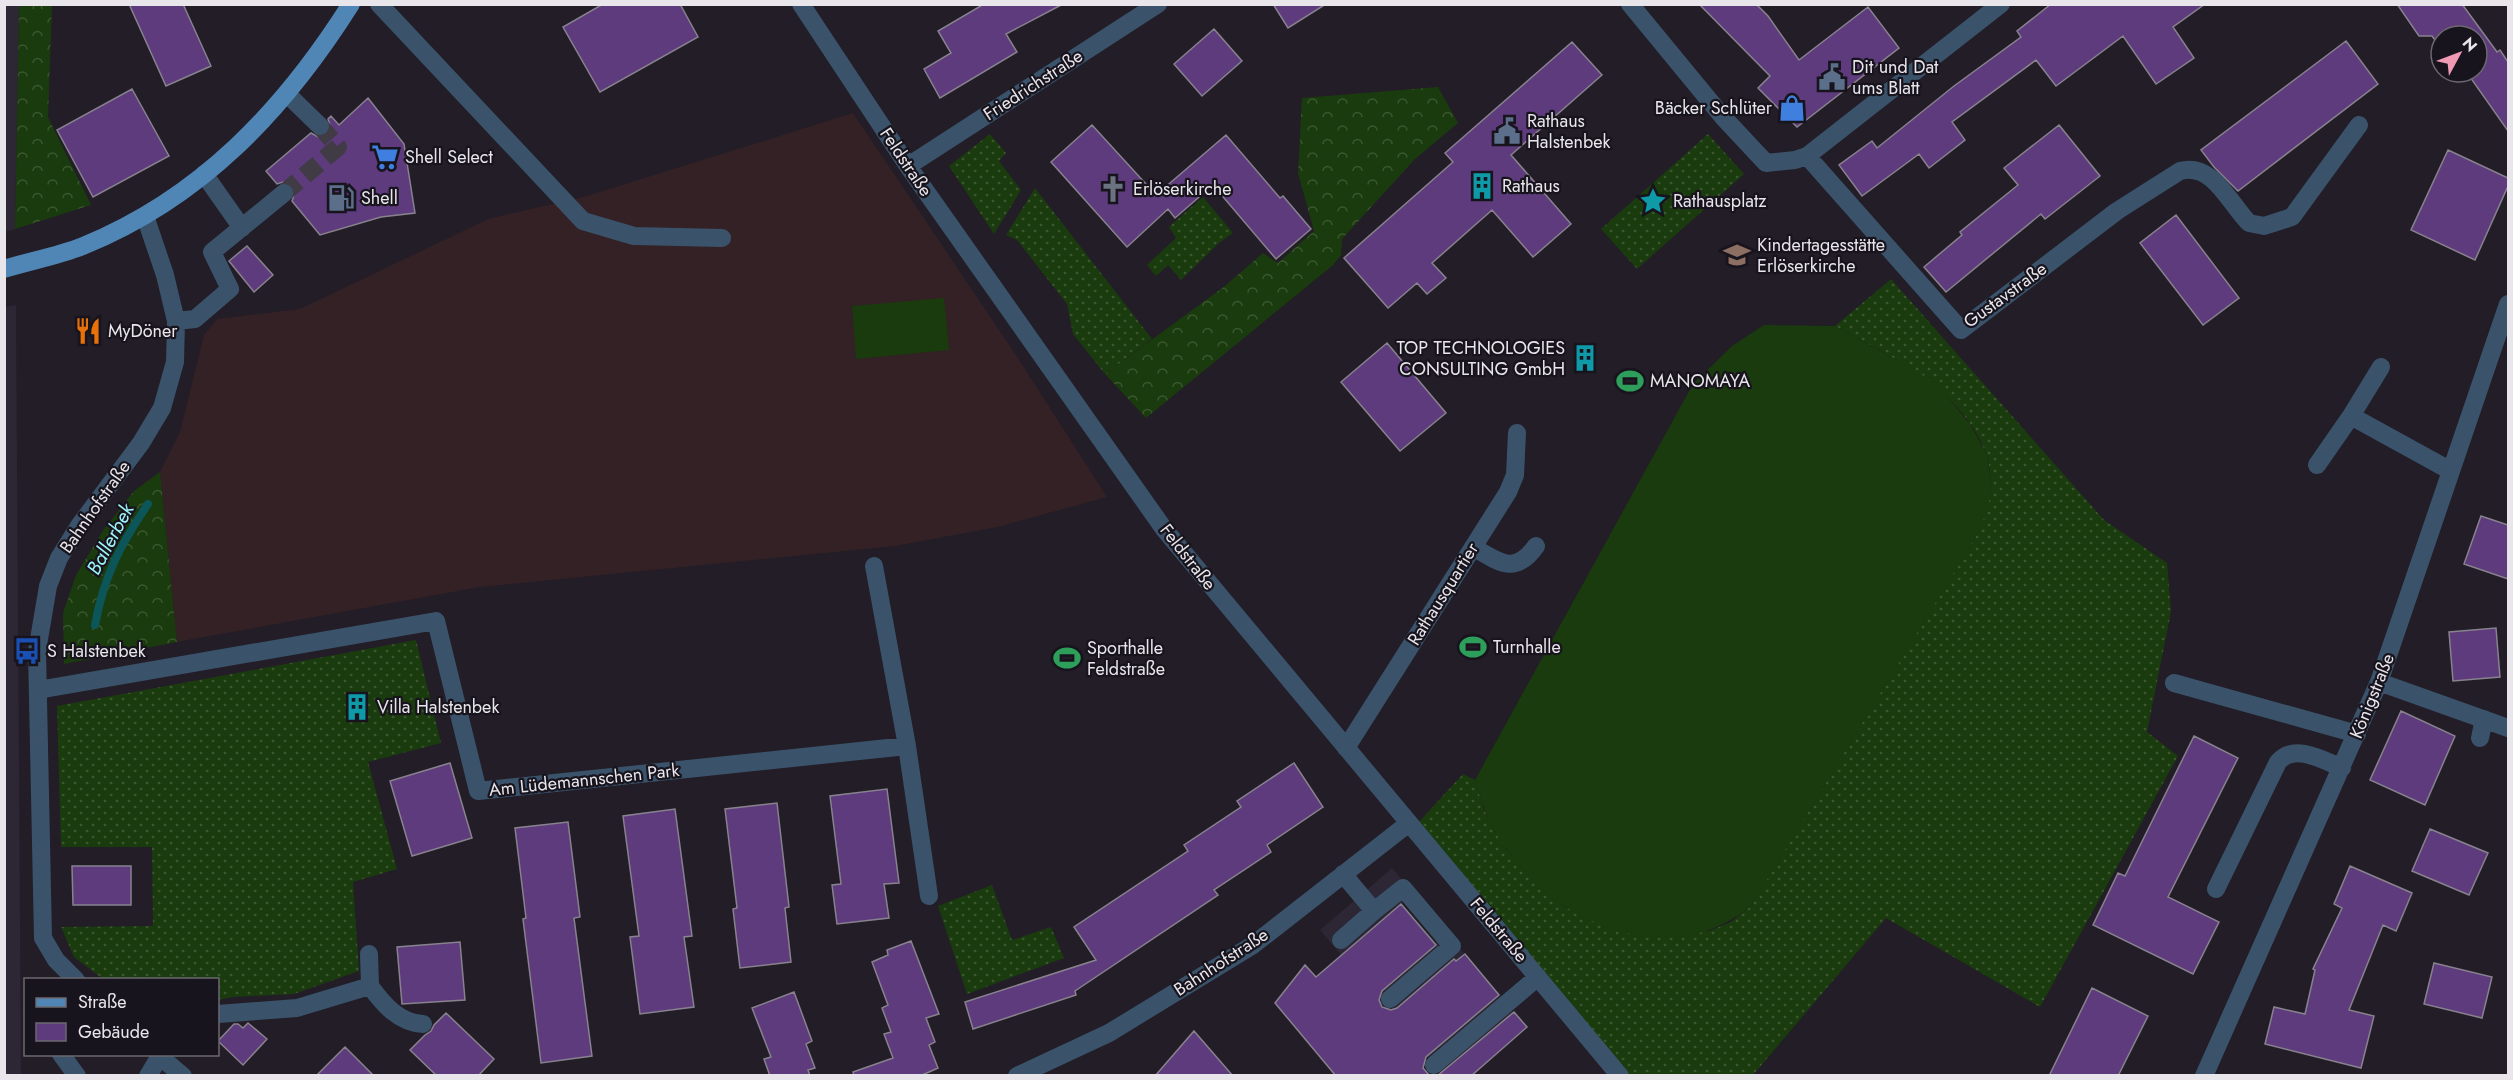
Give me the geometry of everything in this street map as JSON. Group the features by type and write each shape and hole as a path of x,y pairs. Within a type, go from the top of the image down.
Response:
{"main road":[{"path":"9,268 80,247 145,216 204,174 267,118 327,42 351,4"}],"street":[{"path":"379,4 583,221 634,236 722,238"},
{"name":"Feldstraße","path":"801,4 908,166 1164,529 1620,1076"},
{"name":"Friedrichstraße","path":"908,166 1158,4"},
{"path":"1630,4 1723,117 1766,163 1795,160 1807,156 2001,4"},
{"path":"287,94 320,126"},
{"name":"Gustavstraße","path":"1807,156 1961,330 2117,211 2171,175 2190,169 2204,172 2212,178 2249,223 2264,226 2292,217 2359,125"},
{"path":"204,174 242,228"},
{"path":"176,321 195,320 230,289 212,252 285,193"},
{"name":"Bahnhofstraße","path":"74,978 56,960 43,938 37,651 48,586 59,558 79,526 141,443 162,408 176,362 176,321 165,275 145,216"},
{"name":"Königstraße","path":"2204,1076 2379,682 2508,304"},
{"path":"2317,465 2381,367"},
{"path":"2351,416 2451,471"},
{"name":"Rathausquartier","path":"1346,748 1508,492 1515,475 1517,433"},
{"path":"1473,547 1499,562 1511,564 1528,557 1536,546"},
{"path":"874,566 907,747 929,896"},
{"name":"Am Lüdemannschen Park","path":"38,690 436,621 478,791 907,747"},
{"path":"2379,682 2508,728"},
{"path":"2174,683 2357,734"},
{"path":"2480,738 2484,719"},
{"path":"2216,889 2278,762 2285,755 2296,753 2315,756 2342,768"},
{"name":"Bahnhofstraße","path":"1017,1076 1109,1033 1253,945 1409,823"},
{"path":"1343,874 1374,911"},
{"path":"1341,940 1403,888 1452,946 1390,999"},
{"path":"369,954 370,986 384,1005 410,1023 423,1024"},
{"path":"56,960 56,978"},
{"path":"1434,1065 1538,977"},
{"path":"219,1014 297,1008 370,986"},
{"path":"62,1056 77,1076"},
{"path":"148,1076 158,1056"},
{"path":"160,1056 183,1076"}],"shaded area":[{"path":"5,4 19,5 15,229 5,232"},
{"path":"853,113 1014,352 1107,497 998,527 895,546 480,587 177,642 160,472 180,432 204,335 217,319 300,309 488,219 587,196"},
{"path":"16,305 21,1075 5,1076 4,307"},
{"path":"1392,868 1465,954 1393,1016 1374,995 1438,941 1404,901 1341,955 1320,930"},
{"path":"1498,992 1514,1013 1442,1074 1426,1055"}],"green space":[{"path":"19,5 52,5 48,117 91,205 15,229"},
{"path":"1438,87 1458,123 1415,159 1342,239 1341,255 1333,265 1146,418 1105,374 1225,286 1263,253 1278,263 1314,231 1298,173 1302,98"},
{"path":"990,134 1006,153 999,161 1021,190 994,234 949,166"},
{"path":"1708,134 1744,174 1637,269 1601,229"},
{"path":"1035,188 1152,339 1105,374 1073,334 1067,304 1017,240 1006,235"},
{"path":"1203,197 1233,233 1219,243 1181,280 1168,265 1156,276 1147,265 1176,238 1169,227"},
{"path":"1891,279 2104,520 2167,563 2171,612 2147,732 2178,756 2040,1007 1886,918 1753,1075 1620,1075 1416,825 1463,774 1475,780 1484,810 1506,849 1539,886 1566,908 1709,931 1731,922 1751,906 1992,490 1986,453 1960,410 1922,377 1835,326"},
{"path":"944,298 949,350 856,359 852,306"},
{"path":"1764,325 1835,326 1917,371 1940,388 1970,424 1987,455 1992,490 1978,533 1751,906 1729,921 1707,931 1660,938 1637,935 1590,920 1559,903 1542,890 1514,859 1497,835 1484,808 1475,780 1693,384 1732,346"},
{"path":"160,472 177,642 64,664 63,613 76,575 104,529 134,491"},
{"path":"416,640 441,743 368,762 397,869 353,882 359,971 294,994 219,1000 219,978 102,978 74,957 61,927 153,926 152,847 61,847 57,706"},
{"path":"992,885 1012,940 1051,927 1064,958 967,994 938,906"}],"building":[{"path":"129,4 183,4 211,66 166,86"},
{"path":"603,4 680,4 698,37 600,92 563,27"},
{"path":"984,4 1063,4 1006,34 1017,52 940,98 924,69 951,53 938,31"},
{"path":"1273,4 1326,4 1288,28"},
{"path":"1699,4 1756,4 1768,16 1799,60 1868,7 1899,48 1797,127 1758,88 1770,76"},
{"path":"2051,4 2205,4 2173,27 2194,58 2156,84 2123,36 2056,86 2036,60 1952,122 1965,140 1929,168 1919,154 1862,196 1839,165 1872,141 1877,148 1954,86 2021,37 2017,31"},
{"path":"2397,4 2462,4 2477,24 2429,24 2429,36 2419,36"},
{"path":"1214,29 1242,61 1202,96 1174,64"},
{"path":"2346,41 2378,84 2238,191 2201,150"},
{"path":"2489,41 2497,52 2500,50 2508,62 2508,131 2475,84 2489,84"},
{"name":"Rathaus","path":"1572,42 1602,75 1511,155 1571,224 1533,257 1492,210 1432,263 1446,278 1427,294 1417,283 1388,308 1344,258 1453,162 1445,153"},
{"path":"132,89 169,156 93,197 57,130"},
{"path":"368,98 404,144 415,213 381,217 320,235 292,201 295,192 292,185 283,182 277,184 266,171 311,133 318,137 328,134 331,128 328,119 331,116 339,125"},
{"path":"1092,125 1156,195 1226,135 1280,198 1283,196 1311,229 1276,259 1213,185 1175,218 1168,209 1127,247 1051,162"},
{"path":"2059,125 2100,176 2045,219 2041,214 1946,292 1924,267 1962,235 1960,232 2018,185 2004,168"},
{"path":"2448,150 2508,178 2508,186 2475,260 2411,230"},
{"path":"2176,215 2239,298 2203,325 2140,243"},
{"path":"247,246 273,275 254,292 229,261"},
{"path":"1387,343 1446,413 1400,451 1341,382"},
{"path":"2481,516 2508,525 2508,579 2464,564"},
{"path":"2496,628 2500,677 2453,681 2449,632"},
{"path":"2401,711 2455,736 2425,805 2370,780"},
{"path":"2194,736 2238,758 2168,897 2219,922 2193,974 2093,925 2118,873 2125,876"},
{"path":"450,763 472,838 412,856 390,781"},
{"path":"1294,763 1323,807 1267,845 1271,852 1214,890 1218,895 1075,991 1076,995 973,1029 965,1002 1096,960 1074,927 1188,851 1184,845 1241,807 1237,801"},
{"path":"887,789 899,883 884,884 889,918 837,924 832,885 841,884 830,796"},
{"path":"777,803 789,907 785,908 791,962 740,968 733,909 737,908 725,809"},
{"path":"675,809 692,936 684,937 694,1007 640,1014 630,937 639,936 623,816"},
{"path":"568,822 580,917 574,918 592,1056 541,1063 523,919 526,918 515,828"},
{"path":"2430,829 2488,853 2469,895 2412,871"},
{"path":"72,866 131,866 131,905 73,905"},
{"path":"2350,866 2412,893 2396,931 2383,925 2349,1010 2374,1016 2361,1068 2265,1044 2274,1007 2305,1014 2315,970 2313,969 2342,908 2334,904"},
{"path":"1401,904 1436,945 1382,991 1379,1000 1382,1007 1391,1010 1397,1008 1454,959 1456,961 1465,954 1499,995 1426,1057 1423,1068 1430,1076 1336,1076 1275,1003 1305,965 1316,977"},
{"path":"911,941 939,1014 926,1018 935,1042 929,1045 938,1068 920,1076 854,1076 853,1072 893,1058 884,1034 891,1032 882,1008 888,1005 872,962 888,955 887,950"},
{"path":"460,942 465,1000 402,1004 397,947"},
{"path":"2434,963 2492,977 2482,1018 2424,1004"},
{"path":"2092,988 2148,1016 2118,1076 2049,1076"},
{"path":"794,992 812,1041 806,1044 815,1068 808,1070 810,1076 770,1076 764,1059 771,1057 752,1008"},
{"path":"1514,1012 1527,1027 1471,1076 1437,1076"},
{"path":"446,1013 494,1059 478,1076 437,1076 410,1050 431,1031"},
{"path":"248,1023 267,1039 243,1065 219,1040 234,1024 243,1028"},
{"path":"1194,1031 1233,1076 1155,1076"},
{"path":"345,1047 374,1076 316,1076"}],"waterway":[{"name":"Ballerbek","path":"95,625 103,591 114,562 148,504"}],"tunnel":[{"path":"284,193 338,147 320,126"}],"place":[{"name":"Dit und Dat ums Blatt","path":"1832,77"},
{"name":"Bäcker Schlüter","path":"1792,108"},
{"name":"Rathaus Halstenbek","path":"1507,131"},
{"name":"Shell Select","path":"385,157"},
{"name":"Rathaus","path":"1482,186"},
{"name":"Erlöserkirche","path":"1113,189"},
{"name":"Shell","path":"341,198"},
{"name":"Rathausplatz","path":"1653,201"},
{"name":"Kindertagesstätte Erlöserkirche","path":"1737,255"},
{"name":"MyDöner","path":"88,331"},
{"name":"TOP TECHNOLOGIES CONSULTING GmbH","path":"1585,358"},
{"name":"MANOMAYA","path":"1630,381"},
{"name":"Turnhalle","path":"1473,647"},
{"name":"S Halstenbek","path":"27,651"},
{"name":"Sporthalle Feldstraße","path":"1067,658"},
{"name":"Villa Halstenbek","path":"357,707"}]}
